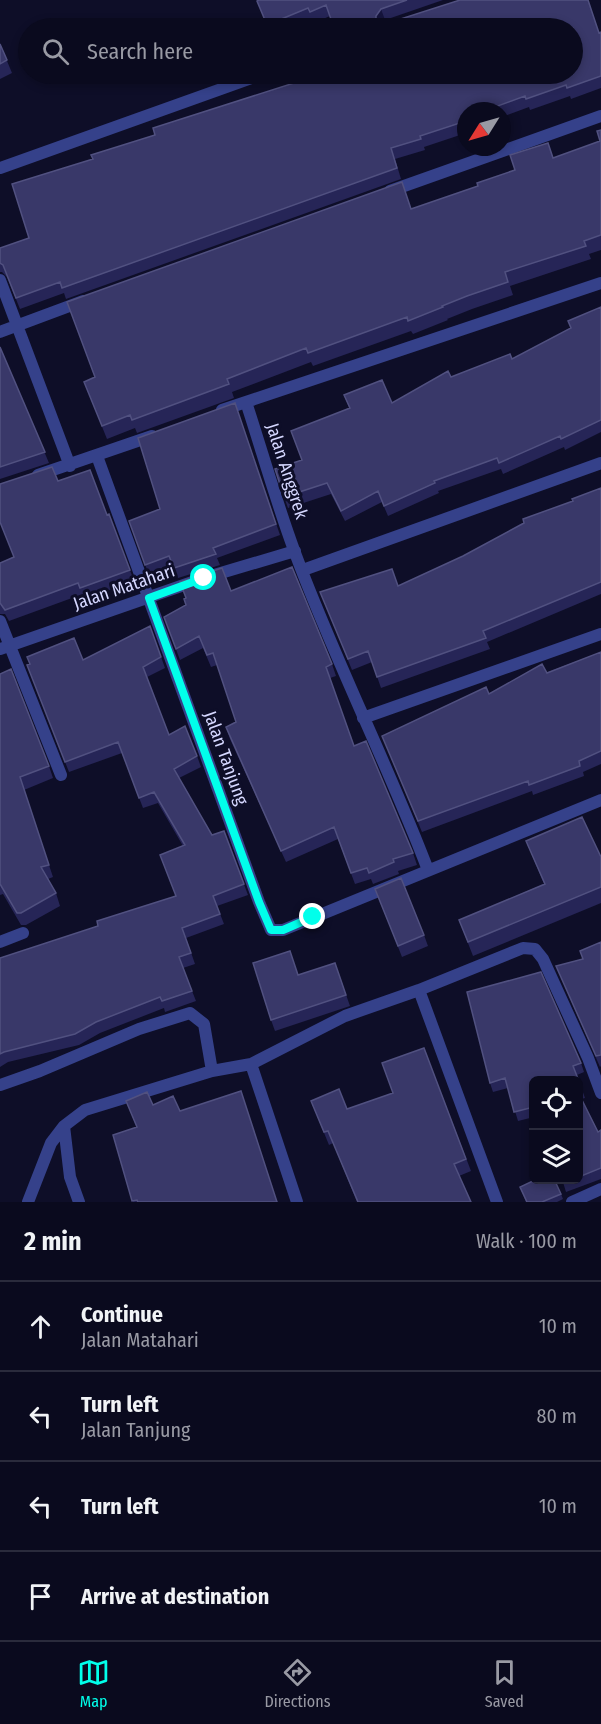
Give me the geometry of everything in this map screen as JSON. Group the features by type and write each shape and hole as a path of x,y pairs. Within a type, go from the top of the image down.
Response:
{"street":[{"path":"0,168 235,84"},
{"path":"376,196 601,116"},
{"path":"0,280 70,466"},
{"path":"214,413 601,283"},
{"path":"0,332 96,297"},
{"name":"Jalan Anggrek","path":"246,402 294,551 428,870"},
{"path":"30,478 161,433"},
{"name":"Jalan Tanjung","path":"97,456 271,930 283,930 428,870"},
{"path":"303,570 601,463"},
{"name":"Jalan Matahari","path":"4,648 204,578 294,551"},
{"path":"0,621 4,648 61,774"},
{"path":"363,718 601,634"},
{"path":"428,870 601,800"},
{"path":"0,942 23,933"},
{"path":"28,1202 51,1143 64,1126 85,1110 212,1071 250,1065 345,1016 419,990 524,948 535,949 548,969 588,1058 601,1093"},
{"path":"419,990 497,1202"},
{"path":"0,1085 139,1029 190,1013 204,1024 212,1071"},
{"path":"250,1065 297,1202"},
{"path":"64,1126 70,1177 79,1202"},
{"path":"572,1202 601,1189"}],"building":[{"path":"259,0 407,0 381,9 376,18 331,18 326,5 310,12 308,8 284,18 264,18 257,1"},
{"path":"460,0 588,0 599,33 601,32 601,76 583,82 583,18 404,18"},
{"path":"0,44 7,60 0,64"},
{"path":"291,84 578,84 567,88 566,85 526,99 525,96 509,102 457,102 457,124 420,136 421,139 391,148 397,168 62,288 60,282 16,298 3,265 0,263 0,248 29,238 12,184 93,159 91,155 155,135 153,128"},
{"path":"601,130 601,235 584,241 586,246 505,272 508,282 467,296 408,321 407,317 308,353 306,348 227,379 229,384 132,420 130,415 102,426 84,382 95,377 67,302 402,182 411,209 478,186 477,183 515,170 511,155 548,143 553,158 600,141 597,131"},
{"path":"601,307 601,420 561,439 560,436 499,463 497,458 434,481 435,483 384,506 378,491 341,511 327,483 284,497 275,469 302,460 291,431 350,408 344,395 382,380 392,403 448,371 451,377 510,354 512,359 571,328 568,321"},
{"path":"0,347 45,452 0,467"},
{"path":"235,403 276,524 213,548 216,554 174,568 169,556 145,565 129,521 160,509 138,438"},
{"path":"52,467 58,481 90,470 130,570 80,588 78,583 5,610 0,603 0,563 14,557 0,522 0,484"},
{"path":"601,488 601,582 483,631 486,638 377,677 368,651 348,659 320,592 392,569 398,586 463,556 524,523 523,519"},
{"path":"292,567 332,664 326,667 354,746 366,741 413,853 393,859 394,862 369,873 367,868 351,873 334,827 281,851 226,727 236,722 213,653 207,655 199,636 176,649 164,617 186,605 180,582 222,568 231,591"},
{"path":"150,626 161,657 143,667 169,735 185,726 197,756 174,769 212,835 224,831 244,884 213,896 220,914 182,928 191,953 179,957 192,991 162,1001 160,997 96,1022 75,1034 0,1054 0,958 98,926 97,921 176,896 160,855 185,845 154,792 139,798 118,742 65,762 27,665 30,664 27,657 74,638 83,660"},
{"path":"601,652 601,751 579,761 580,766 529,785 528,781 418,821 382,736 486,687 489,694 542,664 547,673"},
{"path":"11,669 49,766 20,777 49,865 41,867 56,893 21,913 17,913 0,884 0,674"},
{"path":"582,817 601,857 601,887 468,942 459,920 545,884 526,841"},
{"path":"401,878 424,935 398,946 375,889"},
{"path":"601,942 601,1055 596,1056 556,966 583,959 580,951"},
{"path":"290,951 298,975 335,963 346,995 271,1020 253,963"},
{"path":"541,972 581,1063 573,1066 577,1076 529,1076 529,1108 514,1112 505,1078 490,1083 467,992"},
{"path":"424,1048 466,1159 454,1164 471,1202 358,1202 328,1131 324,1132 311,1101 339,1089 347,1109 393,1093 382,1063"},
{"path":"241,1091 277,1202 132,1201 113,1135 137,1127 126,1101 147,1092 153,1105 173,1096 180,1111"},
{"path":"583,1102 598,1132 601,1130 601,1168 583,1175"},
{"path":"529,1183 556,1184 561,1194 542,1202 527,1202 520,1187"}],"route":[{"path":"204,578 149,598 271,930 283,930 313,917"}]}
